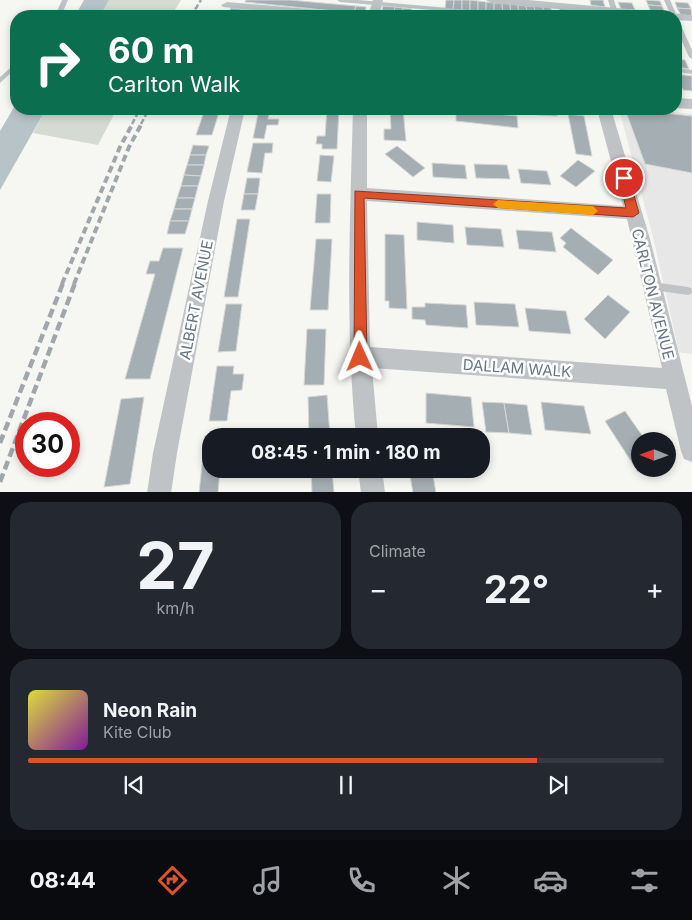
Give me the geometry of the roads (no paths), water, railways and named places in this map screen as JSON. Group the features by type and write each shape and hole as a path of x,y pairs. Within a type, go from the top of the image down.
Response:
{"street":[{"path":"491,0 614,9"},
{"path":"229,3 296,10"},
{"name":"ALBERT AVENUE","path":"159,492 216,201 237,115"},
{"path":"360,115 358,194 360,357 366,428"},
{"name":"CARLTON AVENUE","path":"606,115 653,286 692,451"},
{"path":"358,194 633,213"},
{"name":"DALLAM WALK","path":"360,357 674,379"},
{"path":"371,478 373,492"}],"lane":[{"path":"340,0 457,10"},
{"path":"682,34 692,57"},
{"path":"0,82 10,71"},
{"path":"653,286 688,291"}],"railway":[{"path":"195,10 201,0"},
{"path":"132,124 137,115"},
{"path":"141,124 146,115"},
{"path":"62,284 120,147 133,123"},
{"path":"74,284 129,147 142,123"},
{"path":"0,443 63,283"},
{"path":"0,482 75,283"}]}
